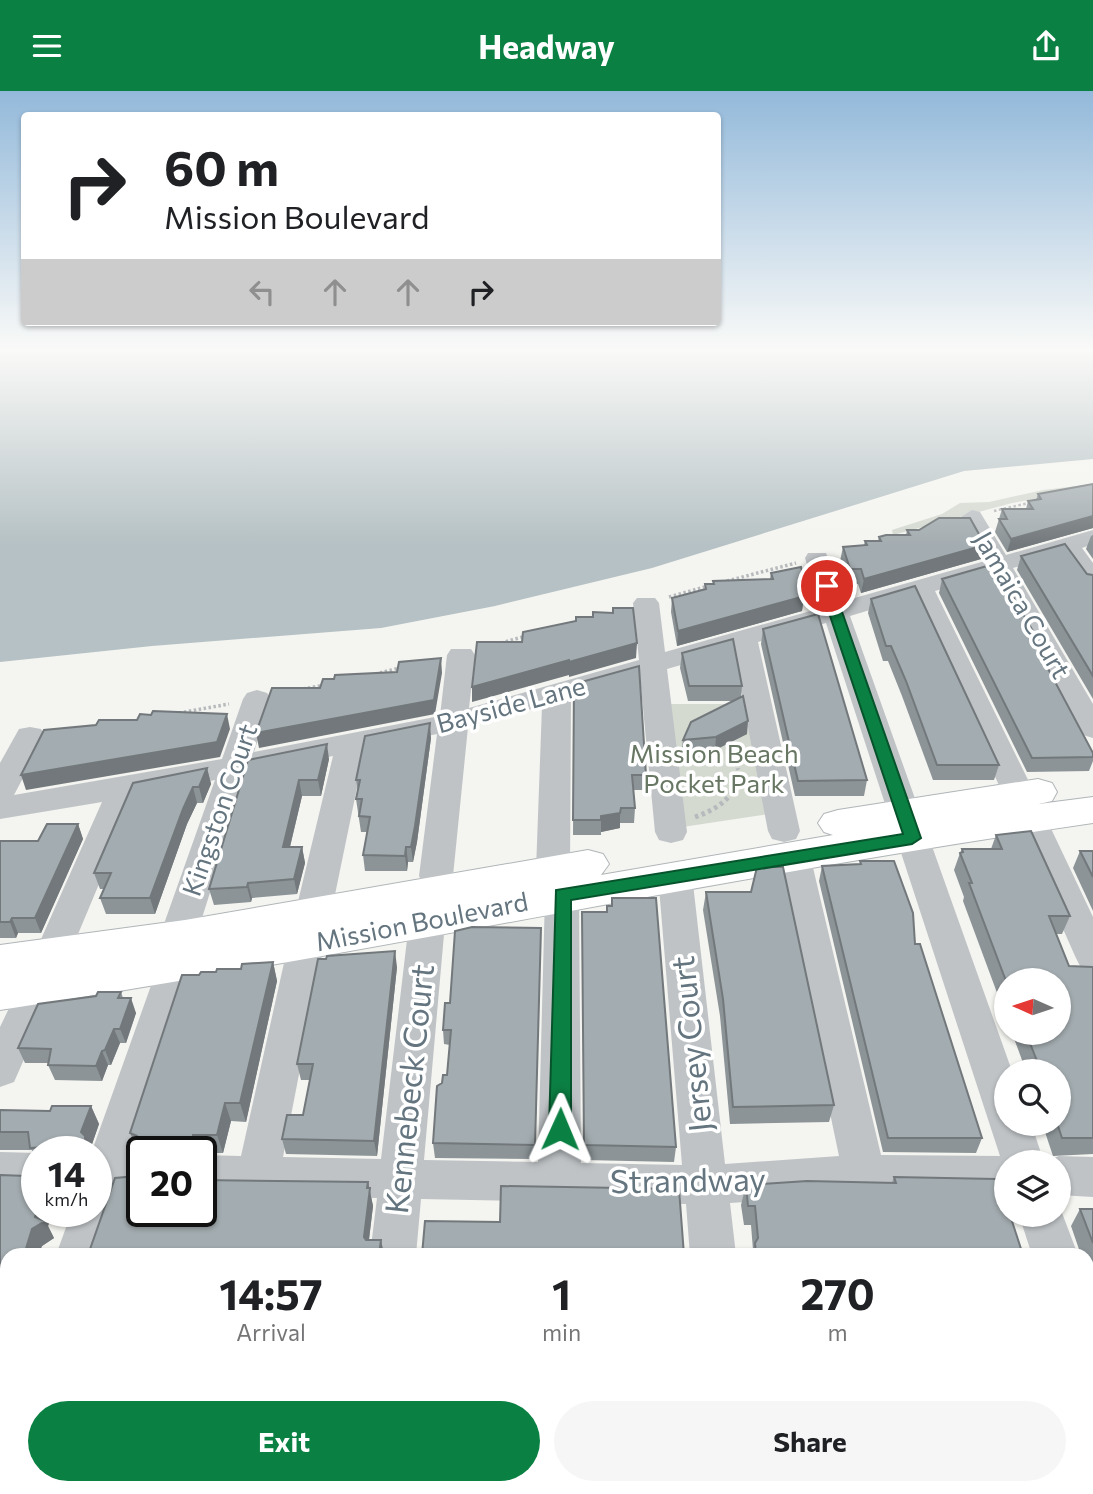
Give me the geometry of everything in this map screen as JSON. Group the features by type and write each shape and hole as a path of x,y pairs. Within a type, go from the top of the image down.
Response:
{"main road":[{"name":"Mission Boulevard","path":"30,978 558,882 1025,806 1093,788"},
{"name":"Mission Boulevard","path":"1025,806 1093,810"},
{"name":"Mission Boulevard","path":"0,961 30,978 176,966 310,929 426,923 558,882 675,875 788,843"}],"street":[{"name":"Jamaica Court","path":"972,517 1093,729"},
{"name":"Bayside Lane","path":"0,808 124,788 454,722 744,640 1080,540"},
{"path":"1080,540 1093,581"},
{"path":"817,558 994,1078"},
{"path":"920,586 1025,806 1093,957"},
{"path":"646,603 670,826"},
{"path":"744,640 864,1174"},
{"path":"436,876 461,655"},
{"path":"557,693 559,1181"},
{"name":"Kingston Court","path":"183,921 257,699"},
{"path":"0,792 30,736"},
{"path":"258,1175 351,743"},
{"path":"0,1070 30,978 124,788"},
{"name":"Jersey Court","path":"675,875 712,1248"},
{"name":"Kennebeck Court","path":"394,1248 426,923"},
{"path":"112,1171 176,966"},
{"path":"0,1171 21,1172"},
{"name":"Strandway","path":"217,1175 707,1185 864,1174 994,1176"},
{"path":"1071,1176 1093,1177"},
{"path":"82,1248 91,1227"},
{"path":"1045,1227 1053,1248"}],"path":[{"path":"972,517 1040,500"},
{"path":"725,582 817,558"},
{"path":"646,603 712,585"},
{"path":"374,674 461,655 527,636"},
{"path":"170,715 335,683"},
{"path":"670,826 709,813 734,795 737,774 732,752 712,735"}],"green space":[{"path":"1093,484 1093,489 1012,503 893,535 892,530 942,514 960,503 989,502 1043,490"},
{"name":"Mission Beach Pocket Park","path":"661,704 748,704 769,814 676,828"}],"shaded area":[{"path":"0,414 1093,414 1093,459 964,471 652,568 495,606 381,628 152,646 0,662"}],"building":[{"path":"1093,484 1093,516 1011,539 999,519 1007,519 1002,509 1033,509 1028,501 1041,499 1038,494"},
{"path":"939,518 970,518 985,545 864,579 861,569 850,569 843,547 867,545 865,541 881,541 879,537 886,535 910,535 907,530 919,530"},
{"path":"1065,544 1087,574 1093,575 1093,676 1021,556"},
{"path":"994,564 1033,631 1029,633 1093,757 1032,758 942,579"},
{"path":"801,567 804,579 816,579 818,584 799,592 805,596 678,631 672,598 706,589 705,584 714,584 713,581 773,579 771,573"},
{"path":"915,586 999,765 937,765 891,646 886,646 871,599"},
{"path":"613,608 633,608 637,643 472,687 477,642 522,642 523,632 576,621 576,617 593,617 593,612 613,613"},
{"path":"818,614 867,780 798,781 763,629"},
{"path":"733,639 742,686 689,686 682,653"},
{"path":"441,658 434,700 256,733 272,688 320,688 323,679 334,679 335,675 397,672 399,662"},
{"path":"639,666 646,775 632,775 635,808 621,808 620,813 601,816 601,820 573,820 574,684"},
{"path":"743,696 748,721 716,737 683,740 691,722"},
{"path":"153,711 227,714 217,742 21,775 44,730 96,725 99,720 137,720 140,714 151,715"},
{"path":"430,723 411,847 406,847 405,856 363,855 370,817 359,816 362,799 356,799 360,780 356,780 365,736"},
{"path":"327,744 318,780 299,780 283,847 302,847 294,879 248,883 247,887 209,889 248,760"},
{"path":"207,768 199,787 193,787 183,809 150,898 100,898 111,873 94,873 133,783"},
{"path":"47,824 78,824 35,918 12,918 10,922 0,922 0,841 38,841"},
{"path":"1031,831 1070,916 1049,916 1069,966 1093,967 1093,1138 1062,1138 1061,1136 1071,1136 1071,1059 1036,1059 1031,1045 1071,1045 1071,968 1001,968 969,883 972,883 960,853 963,852 962,849 1002,849 996,835"},
{"path":"1080,851 1093,851 1093,877"},
{"path":"860,861 894,861 913,913 915,944 920,944 982,1138 888,1138 822,866 861,864"},
{"path":"757,867 783,867 834,1105 733,1107 723,999 706,892 751,892"},
{"path":"612,898 656,898 676,1147 584,1145 582,912 607,912 607,906 612,906"},
{"path":"472,927 541,928 535,1145 433,1143 437,1086 442,1083 443,1075 447,1075 451,1030 443,1030 445,1003 450,1003 455,931"},
{"path":"395,951 374,1141 282,1139 287,1115 303,1115 313,1064 297,1064 318,959"},
{"path":"273,962 240,1103 225,1103 217,1135 137,1136 130,1133 182,975 199,975 201,972 216,972 217,969 241,969 242,964"},
{"path":"98,992 121,992 118,998 131,998 120,1029 114,1029 96,1066 48,1065 51,1049 18,1048 38,1004 96,996"},
{"path":"52,1106 91,1106 81,1132 85,1136 28,1136 28,1132 0,1132 0,1110 50,1111"},
{"path":"0,1175 21,1176 21,1227 35,1227 32,1229 26,1248 0,1248"},
{"path":"126,1177 126,1227 217,1227 217,1180 368,1182 367,1188 370,1188 364,1237 366,1240 381,1240 380,1248 90,1248 98,1227 112,1227 112,1187 115,1178"},
{"path":"894,1177 994,1179 994,1227 1014,1227 1021,1248 755,1248 758,1238 755,1206 748,1206 746,1185 807,1181 896,1183"},
{"path":"501,1186 679,1189 683,1248 423,1248 425,1221 500,1222"},
{"path":"1080,1209 1093,1209 1093,1243"}],"route":[{"path":"560,1129 562,895 755,861 912,838 827,586"}]}
